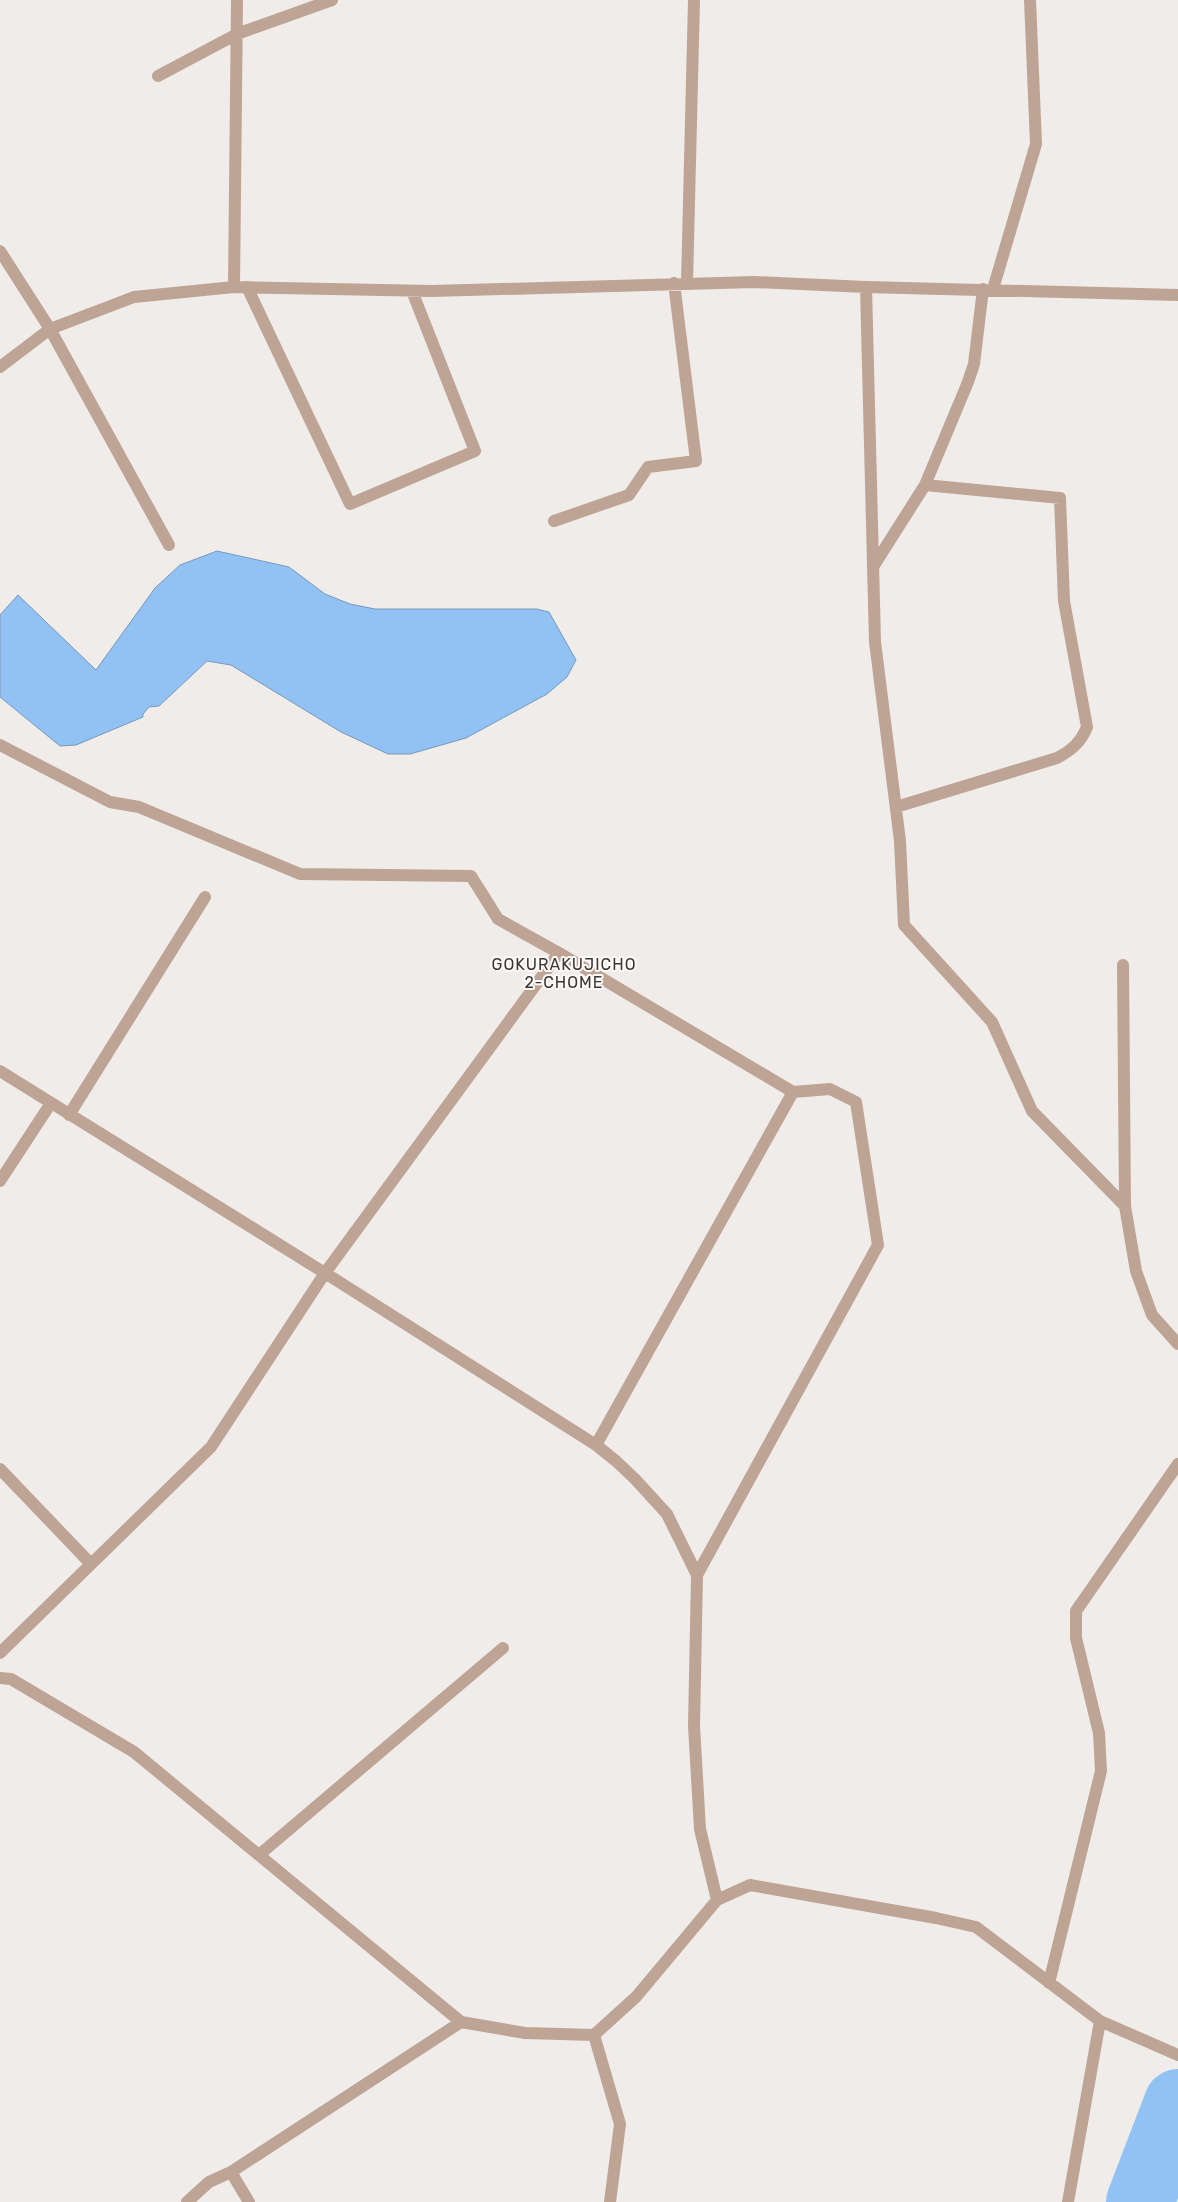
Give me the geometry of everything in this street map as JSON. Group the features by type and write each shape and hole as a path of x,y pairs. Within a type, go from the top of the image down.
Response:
{"street":[{"path":"234,287 236,0"},
{"path":"158,76 237,34 332,0"},
{"path":"687,283 694,0"},
{"path":"873,567 926,485 974,364 988,289 1036,144 1030,0"},
{"path":"0,251 50,329 169,545"},
{"path":"0,367 50,329 134,297 234,287 412,291 755,282 866,287 1178,295"},
{"path":"554,521 629,495 648,467 696,461 674,283"},
{"path":"247,287 350,504 475,451 412,291"},
{"path":"866,287 875,642 900,841 904,925 992,1022 1032,1111 1125,1206"},
{"path":"896,808 1058,758 1072,749 1083,738 1087,726 1064,601 1060,498 926,485"},
{"path":"0,744 110,802 139,807 300,874 471,876 498,920 560,953 793,1092 830,1089 856,1102 878,1245 696,1575"},
{"path":"69,1115 205,897"},
{"path":"0,1653 211,1447 324,1273 560,953"},
{"path":"1123,965 1125,1206 1136,1271 1152,1315 1178,1344"},
{"path":"0,1071 324,1273 596,1446 634,1478 667,1514 696,1575 694,1726 700,1829 717,1900"},
{"path":"596,1446 793,1092"},
{"path":"0,1180 51,1103"},
{"path":"1049,1983 1101,1770 1099,1733 1076,1638 1076,1611 1178,1464"},
{"path":"0,1469 91,1564"},
{"path":"259,1855 503,1648"},
{"path":"0,1678 11,1680 134,1752 461,2022 525,2033 594,2035 636,1997 717,1900 750,1885 976,1928 1100,2021 1178,2055"},
{"path":"1068,2202 1100,2021"},
{"path":"187,2202 209,2182 230,2172 461,2022"},
{"path":"594,2035 620,2124 610,2202"},
{"path":"230,2172 249,2202"}],"water":[{"path":"217,551 289,567 325,594 350,604 375,609 537,609 549,612 576,660 567,677 547,694 466,738 410,754 388,754 341,732 231,665 207,661 159,706 149,707 143,714 143,717 76,745 60,746 0,697 0,615 18,595 96,670 155,588 180,565"}],"waterway":[{"path":"1140,2202 1178,2103"}],"district":[{"name":"GOKURAKUJICHO 2-CHOME","path":"564,973"}]}
